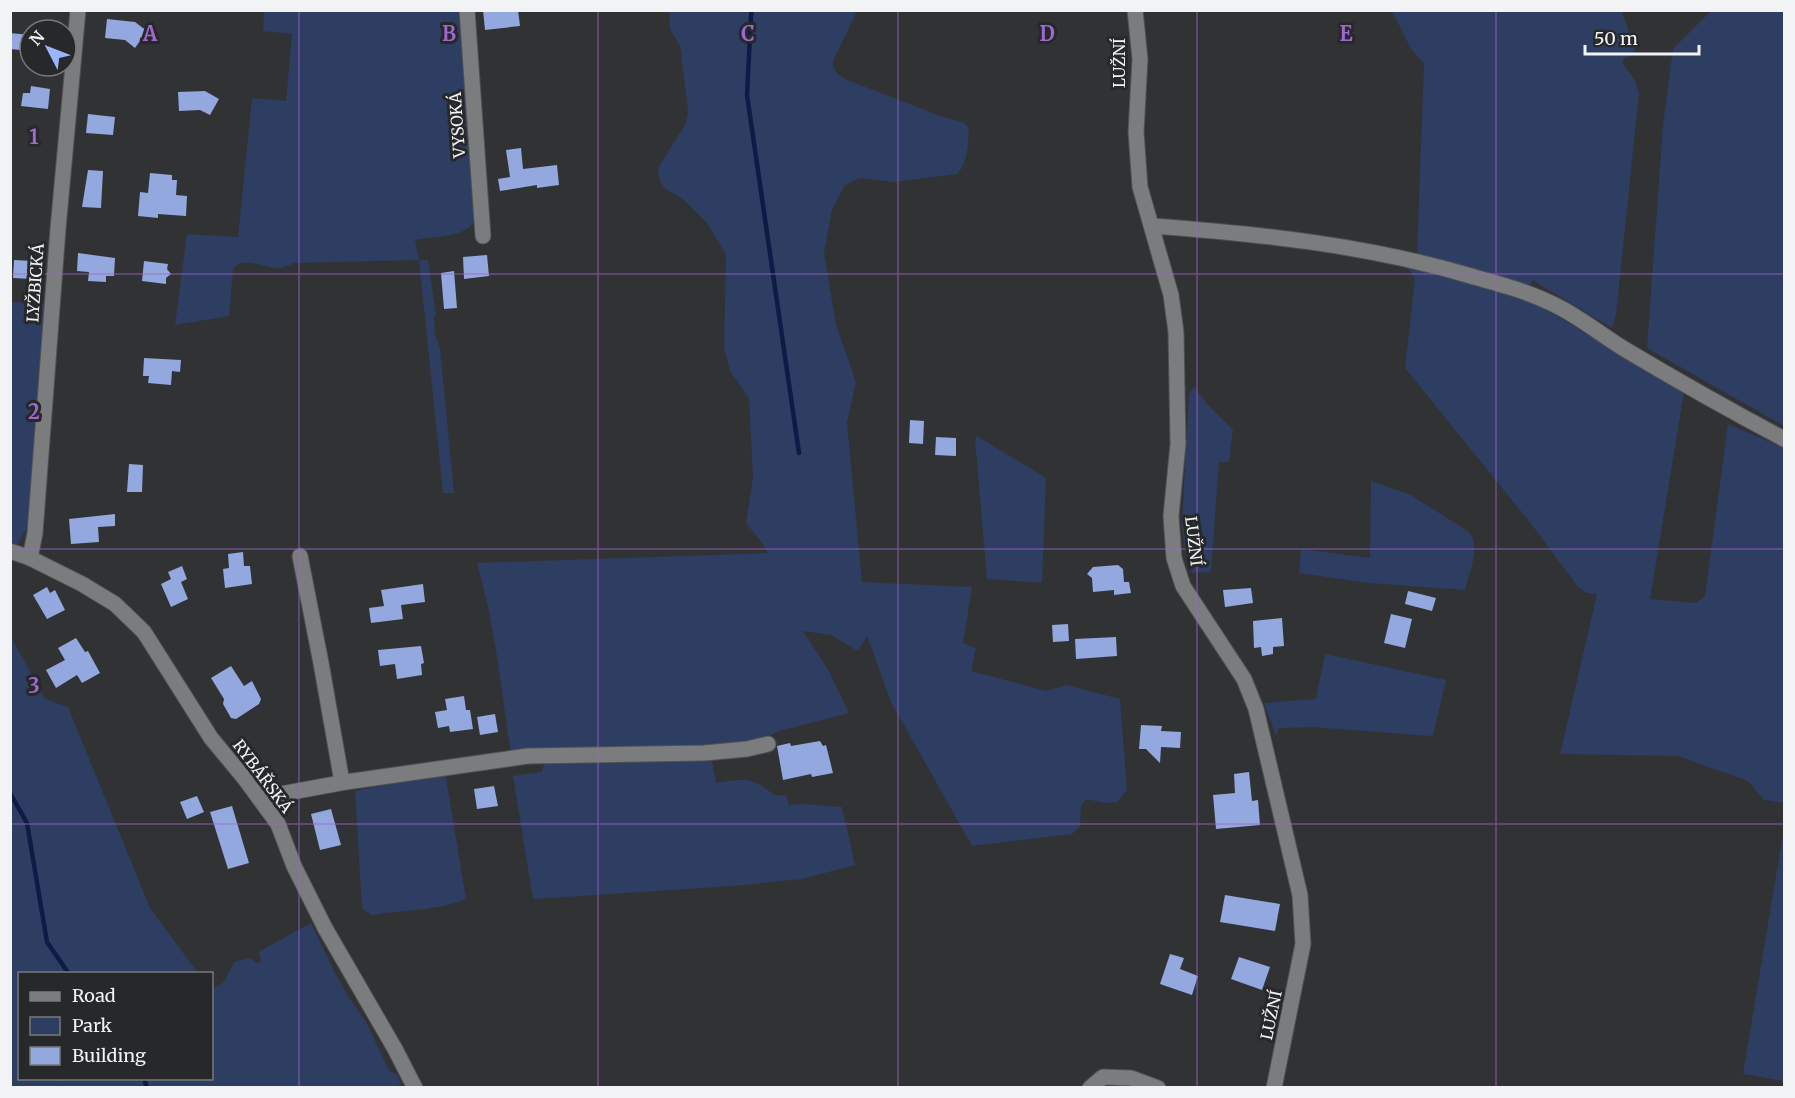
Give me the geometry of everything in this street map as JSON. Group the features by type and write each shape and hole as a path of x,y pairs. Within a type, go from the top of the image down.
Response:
{"street":[{"name":"LYŽBICKÁ","path":"30,558 35,533 58,230 78,10"},
{"name":"VYSOKÁ","path":"467,10 483,236"},
{"name":"LUŽNÍ","path":"1135,10 1140,59 1136,132 1140,187 1171,295 1176,332 1178,444 1171,516 1174,558 1183,586 1244,679 1256,709 1300,895 1303,944 1274,1088"},
{"path":"1153,226 1258,234 1358,249 1451,270 1518,290 1558,306 1695,392 1785,439"},
{"name":"RYBÁŘSKÁ","path":"10,551 30,558 116,604 144,632 211,738 278,824 294,866 325,928 415,1088"},
{"path":"300,556 342,782"},
{"path":"259,798 342,782 528,756 704,753 768,744"},
{"path":"1090,1088 1103,1077 1131,1078 1158,1088"}],"green space":[{"path":"264,11 460,11 475,219 465,230 457,233 415,240 419,260 294,263 280,268 243,263 233,269 229,316 175,325 187,234 238,237 252,98 286,101 292,34 263,31"},
{"path":"669,11 857,11 833,61 838,74 845,79 943,117 963,122 969,128 966,158 958,174 893,182 860,178 845,185 832,210 824,253 836,325 856,382 847,423 862,582 972,587 963,643 976,648 971,671 1046,691 1066,685 1120,699 1127,790 1117,802 1104,803 1087,799 1081,805 1080,826 1072,834 972,846 891,702 867,636 858,651 831,635 803,631 829,671 849,713 776,732 767,737 708,747 511,754 493,633 477,563 768,553 746,523 753,478 749,398 730,371 724,348 726,255 708,224 683,199 664,188 659,179 658,168 686,123 688,111 680,46 670,29"},
{"path":"1392,11 1622,11 1636,54 1623,59 1623,64 1635,80 1639,93 1616,315 1612,328 1532,280 1530,289 1417,255 1424,63 1411,49"},
{"path":"1711,11 1784,11 1784,426 1647,348 1663,125 1673,49"},
{"path":"419,260 428,260 436,316 434,317 435,335 440,348 454,493 443,493"},
{"path":"1404,265 1503,292 1537,304 1684,392 1650,599 1696,603 1705,596 1728,424 1784,448 1784,803 1764,800 1748,781 1678,756 1560,754 1597,594 1587,593 1578,587 1532,525 1405,368 1415,279"},
{"path":"11,302 47,303 30,523 17,545 11,541"},
{"path":"1194,387 1233,430 1229,462 1219,462 1211,572 1192,573 1184,543 1182,523 1189,393"},
{"path":"977,436 1046,478 1042,583 987,579 975,439"},
{"path":"1371,481 1411,495 1469,532 1474,552 1465,590 1369,583 1299,573 1301,549 1370,558"},
{"path":"10,635 45,699 68,707 150,908 197,972 18,972 18,1080 213,1080 213,988 224,982 234,962 250,958 260,963 260,951 311,923 335,973 366,1022 390,1072 397,1074 401,1084 395,1088 62,1088 61,1085 58,1087 11,1087"},
{"path":"1325,654 1446,680 1433,735 1313,727 1279,728 1276,736 1264,703 1316,699"},
{"path":"711,756 716,783 747,780 760,785 774,795 786,795 789,805 842,807 855,865 802,879 734,886 533,899 513,776 542,772 544,764 551,762"},
{"path":"445,772 466,899 431,908 371,915 362,908 355,791"},
{"path":"1784,828 1784,1081 1743,1074"}],"building":[{"path":"483,10 518,10 520,26 485,30"},
{"path":"107,19 135,22 147,31 135,48 125,40 105,38"},
{"path":"10,33 18,34 18,50 10,49"},
{"path":"31,86 50,89 48,109 21,106 23,93 30,93"},
{"path":"205,91 219,99 210,115 200,110 179,111 178,92"},
{"path":"88,114 115,117 113,135 86,133"},
{"path":"521,148 523,169 557,165 559,185 537,188 537,185 500,191 498,179 510,177 506,150"},
{"path":"88,170 103,171 101,208 82,207"},
{"path":"150,173 172,175 172,180 177,180 176,195 187,196 186,216 158,214 158,218 138,216 140,192 148,193"},
{"path":"78,253 115,258 114,276 106,276 106,282 88,281 89,272 77,271"},
{"path":"487,255 489,276 464,279 463,257"},
{"path":"14,260 33,261 32,279 13,278"},
{"path":"144,261 168,264 167,269 171,274 166,278 166,284 142,281"},
{"path":"454,271 457,308 444,309 441,273"},
{"path":"144,358 181,360 180,372 172,371 171,385 148,383 149,376 143,376"},
{"path":"910,420 924,421 923,444 909,443"},
{"path":"936,437 956,438 956,456 935,455"},
{"path":"129,464 143,465 142,492 127,492"},
{"path":"115,514 115,526 98,527 99,542 71,544 69,519"},
{"path":"243,552 244,566 250,566 252,584 225,588 223,569 229,568 228,554"},
{"path":"1118,565 1123,569 1124,582 1129,582 1131,593 1114,595 1114,590 1093,592 1092,578 1087,574 1093,567"},
{"path":"182,566 187,579 181,582 188,599 171,607 161,584 171,579 168,572"},
{"path":"423,584 425,602 401,605 403,619 371,623 369,608 384,606 381,590"},
{"path":"47,587 50,593 55,590 65,610 47,619 33,595"},
{"path":"1251,588 1253,603 1225,607 1223,590"},
{"path":"1408,591 1436,598 1432,611 1405,604"},
{"path":"1391,614 1412,619 1405,648 1384,643"},
{"path":"1282,618 1284,646 1273,647 1273,654 1262,656 1261,647 1254,648 1253,621"},
{"path":"1068,624 1069,641 1053,642 1052,625"},
{"path":"1116,637 1117,656 1076,659 1075,639"},
{"path":"76,638 85,652 88,651 100,673 82,683 77,675 56,688 46,670 65,660 58,648"},
{"path":"421,646 424,663 421,664 422,675 397,679 395,664 380,666 378,650"},
{"path":"231,666 244,686 252,681 261,699 259,704 236,719 231,718 223,704 224,699 211,678"},
{"path":"464,696 466,710 470,710 473,729 450,732 449,726 438,728 435,712 447,710 445,699"},
{"path":"495,714 498,732 480,735 477,717"},
{"path":"1141,725 1162,726 1161,731 1181,732 1180,748 1161,747 1160,763 1146,749 1139,749"},
{"path":"820,741 823,746 826,745 833,773 812,777 811,774 783,780 777,746"},
{"path":"1249,772 1252,801 1258,800 1260,825 1216,829 1213,795 1235,793 1234,774"},
{"path":"494,786 498,806 477,809 474,789"},
{"path":"197,796 204,812 187,819 180,802"},
{"path":"232,806 249,863 228,869 210,812"},
{"path":"331,809 341,845 320,850 311,814"},
{"path":"1225,895 1280,904 1275,931 1220,922"},
{"path":"1170,954 1184,958 1180,969 1198,976 1192,995 1160,984"},
{"path":"1239,957 1270,967 1262,990 1231,979"}],"waterway":[{"path":"752,10 747,95 799,453"},
{"path":"10,793 27,823 47,942 68,972"},
{"path":"145,1080 147,1088"}]}
